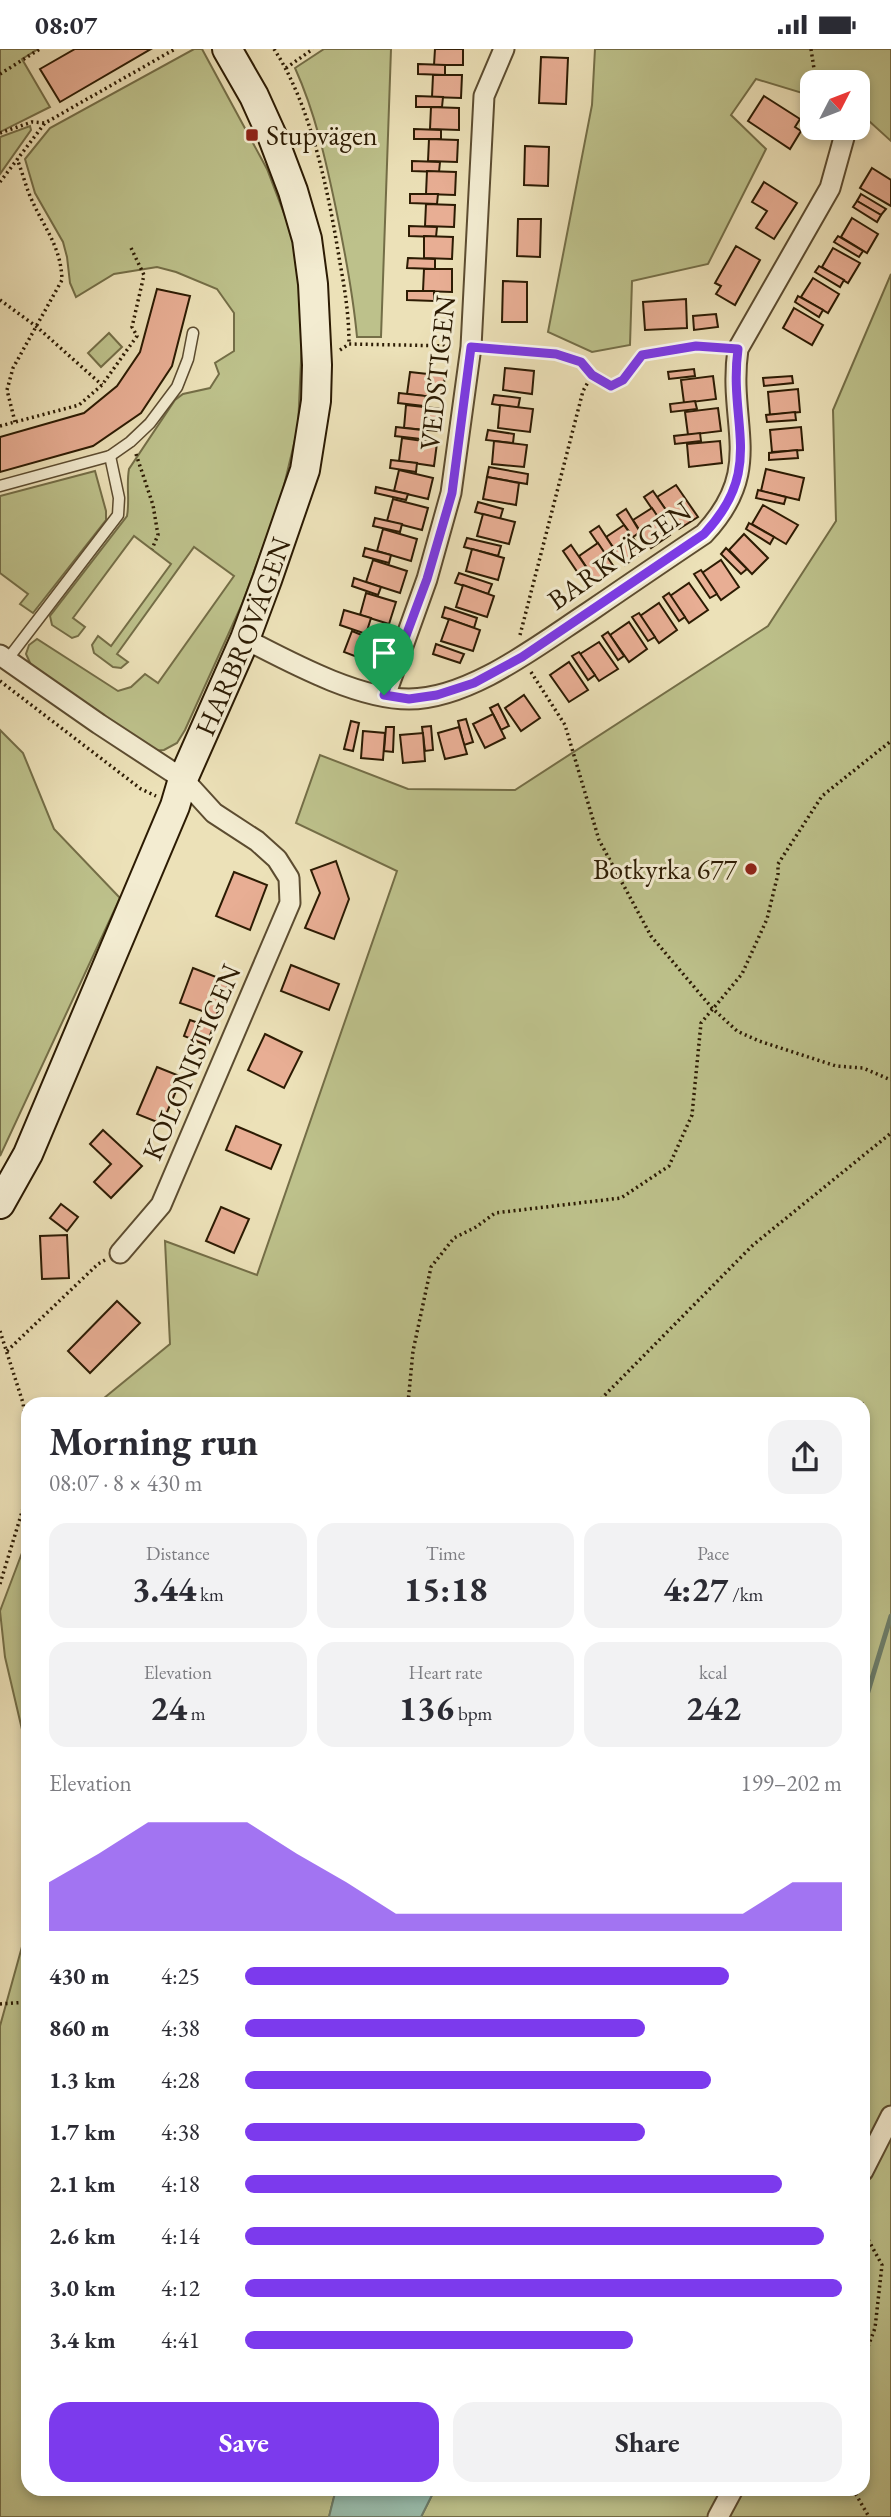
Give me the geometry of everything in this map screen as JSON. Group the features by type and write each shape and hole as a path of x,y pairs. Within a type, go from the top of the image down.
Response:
{"street":[{"name":"HARBROVÄGEN","path":"0,1204 29,1154 175,806 183,779 245,639 304,470 316,401 317,365 313,283 307,239 273,138 254,96 227,49"},
{"name":"VEDSTIGEN","path":"384,695 427,579 452,493 471,347 484,96 504,49"},
{"name":"BARKVÄGEN","path":"245,639 313,673 355,688 409,699 437,695 474,683 522,657 704,534 719,518 735,488 742,454 734,373 738,349 830,188 843,140"},
{"path":"4,657 183,779"},
{"name":"KOLONISTIGEN","path":"120,1253 161,1205 290,903 289,878 277,859 257,841 214,813 183,779"},
{"path":"870,2157 891,2116"},
{"path":"718,2517 729,2496"}],"lane":[{"path":"0,487 110,456 130,442 150,423 177,387 188,359 193,333"},
{"path":"4,657 118,515 119,498 110,456"}],"path":[{"path":"0,74 40,49"},
{"path":"274,49 298,93 326,194 349,320 349,344 471,347 556,354 581,362 592,375 611,386 623,380 642,355 696,346 738,349"},
{"path":"286,68 313,49"},
{"path":"811,49 814,70"},
{"path":"0,182 45,123 172,50"},
{"path":"0,133 32,122 45,123"},
{"path":"15,422 7,390 13,368 62,280 57,246 31,198 17,159"},
{"path":"0,426 79,405 103,385 137,336 132,327 144,275 131,248"},
{"path":"0,299 37,327 103,385"},
{"path":"592,375 583,391 519,640 522,657 565,725 599,840 651,936 712,1008 737,1031 836,1066 863,1068 891,1080"},
{"path":"130,442 141,463 153,505 158,535 152,549"},
{"path":"0,681 141,789 175,806"},
{"path":"409,1397 413,1351 431,1267 454,1238 495,1213 621,1198 669,1166 692,1115 701,1023 742,974 767,919 778,874 778,863 822,796 891,741"},
{"path":"603,1397 753,1245 891,1133"},
{"path":"7,1351 98,1264 120,1253"},
{"path":"0,1331 21,1397"},
{"path":"0,1584 21,1515"},
{"path":"0,2004 21,2002"},
{"path":"870,2243 882,2265 875,2328 870,2341"},
{"path":"857,2496 869,2517"}],"green space":[{"path":"0,49 38,49 22,59 50,107 0,132"},
{"path":"194,49 202,49 267,169 288,224 297,258 303,317 298,427 281,498 242,604 185,730 177,743 164,750 151,751 112,727 31,665 26,654 29,645 37,639 118,691 131,687 145,674 158,683 234,576 194,547 117,654 128,662 121,668 113,667 94,653 92,645 98,636 111,646 171,564 134,536 73,618 85,627 78,636 72,638 52,625 50,616 127,516 129,469 175,400 183,394 210,388 219,374 215,363 234,351 234,313 217,289 157,267 114,274 76,297 70,283 63,242 35,193 25,159 50,128"},
{"path":"324,49 391,49 381,337 357,337 348,273 328,173 314,119 295,68"},
{"path":"595,49 891,49 891,141 870,122 870,70 800,70 800,92 756,79 731,115 766,149 708,264 632,281 630,345 592,352 548,332 592,105"},
{"path":"30,126 31,130 0,174 0,137"},
{"path":"891,274 891,2517 421,2517 432,2496 870,2496 870,1397 105,1397 170,1344 165,1241 257,1275 397,871 296,823 320,755 408,789 515,790 768,626 836,521 833,410"},
{"path":"109,333 122,347 101,367 88,353"},
{"path":"95,471 106,520 33,613 20,604 28,594 0,573 0,496"},
{"path":"0,730 23,753 54,829 120,898 0,1156"},
{"path":"21,1556 21,1725 5,1657 0,1611"},
{"path":"21,1950 21,2496 334,2496 329,2517 0,2517 0,2026"}],"shaded area":[{"path":"334,2496 432,2496 421,2517 329,2517"}],"building":[{"path":"75,49 151,49 60,102 40,69"},
{"path":"435,49 463,49 463,65 434,65"},
{"path":"541,57 568,58 566,104 539,103"},
{"path":"418,64 445,65 445,75 418,74"},
{"path":"433,75 462,75 461,98 432,97"},
{"path":"416,96 443,97 442,107 416,107"},
{"path":"764,96 800,119 795,127 800,133 790,149 748,121"},
{"path":"431,107 459,108 459,130 430,129"},
{"path":"414,129 441,130 441,139 414,139"},
{"path":"429,139 458,140 457,162 428,161"},
{"path":"525,146 549,147 548,186 524,185"},
{"path":"412,161 440,162 439,172 412,171"},
{"path":"872,168 891,180 891,206 860,188"},
{"path":"427,171 456,172 455,195 426,194"},
{"path":"764,182 797,203 774,239 756,228 767,211 752,202"},
{"path":"410,194 438,194 437,204 410,203"},
{"path":"861,194 886,209 881,215 857,201"},
{"path":"857,201 881,215 877,222 853,207"},
{"path":"426,204 455,205 454,227 425,226"},
{"path":"852,218 878,234 867,253 841,237"},
{"path":"518,219 541,219 540,257 517,256"},
{"path":"409,226 437,227 436,237 409,236"},
{"path":"424,236 453,237 452,259 424,258"},
{"path":"838,236 863,251 859,257 834,242"},
{"path":"736,246 760,260 735,305 716,294 721,286 715,283"},
{"path":"833,248 860,263 848,283 822,267"},
{"path":"408,258 435,259 435,269 407,268"},
{"path":"819,266 844,280 840,287 815,272"},
{"path":"424,269 452,269 452,292 423,291"},
{"path":"813,278 839,294 828,313 801,297"},
{"path":"503,281 527,282 527,322 502,322"},
{"path":"157,289 190,296 172,366 141,413 93,446 0,472 0,437 84,413 117,386 140,352"},
{"path":"407,291 434,291 434,301 407,300"},
{"path":"798,296 823,310 819,317 795,302"},
{"path":"686,299 687,328 645,330 643,302"},
{"path":"794,308 823,325 812,345 783,328"},
{"path":"716,314 718,327 694,330 693,316"},
{"path":"505,368 534,371 532,394 503,390"},
{"path":"694,369 695,376 669,379 668,372"},
{"path":"410,372 445,376 442,398 407,394"},
{"path":"713,376 716,399 684,403 681,380"},
{"path":"792,376 793,383 764,386 763,378"},
{"path":"798,389 800,412 770,415 768,392"},
{"path":"399,393 426,396 424,406 398,403"},
{"path":"494,395 520,398 518,408 492,404"},
{"path":"695,401 697,409 671,412 670,404"},
{"path":"406,405 442,409 439,431 404,428"},
{"path":"500,405 533,409 530,432 498,428"},
{"path":"718,408 721,431 688,435 685,412"},
{"path":"795,412 796,420 767,422 766,415"},
{"path":"396,427 422,430 421,439 395,436"},
{"path":"801,427 803,450 772,452 770,430"},
{"path":"488,430 514,434 513,443 486,440"},
{"path":"700,433 701,441 675,444 674,436"},
{"path":"402,438 437,443 434,466 399,461"},
{"path":"494,441 527,445 524,467 492,464"},
{"path":"720,441 722,463 689,467 687,444"},
{"path":"797,450 798,458 769,460 769,453"},
{"path":"391,460 417,463 416,472 390,468"},
{"path":"489,467 528,474 527,484 487,477"},
{"path":"766,469 804,478 799,500 761,491"},
{"path":"399,470 433,478 428,499 394,491"},
{"path":"487,477 519,483 516,505 483,499"},
{"path":"676,485 698,517 679,529 657,497"},
{"path":"376,487 408,494 406,500 375,493"},
{"path":"758,490 786,497 784,504 756,498"},
{"path":"653,491 668,513 659,519 644,497"},
{"path":"393,499 428,508 422,530 387,521"},
{"path":"478,502 503,509 500,519 475,512"},
{"path":"763,505 798,525 786,544 752,524"},
{"path":"652,508 670,535 651,548 633,520"},
{"path":"626,509 640,532 633,537 617,515"},
{"path":"483,514 515,522 509,544 477,536"},
{"path":"375,518 402,524 400,532 373,526"},
{"path":"749,523 774,537 770,544 746,529"},
{"path":"624,525 643,552 625,565 606,537"},
{"path":"599,526 614,549 605,554 590,532"},
{"path":"383,529 417,539 411,561 377,551"},
{"path":"744,534 768,558 752,574 729,550"},
{"path":"467,538 501,546 498,556 464,547"},
{"path":"598,543 616,570 597,583 579,556"},
{"path":"571,545 586,567 578,573 563,551"},
{"path":"365,548 391,555 389,563 363,556"},
{"path":"726,548 747,569 741,574 721,554"},
{"path":"472,549 504,558 498,580 466,571"},
{"path":"373,560 407,571 400,593 366,582"},
{"path":"721,560 739,587 721,600 702,573"},
{"path":"701,570 717,594 710,598 694,574"},
{"path":"459,573 492,584 488,594 455,583"},
{"path":"354,578 381,587 378,595 352,586"},
{"path":"689,583 708,610 689,623 670,596"},
{"path":"463,585 494,596 487,617 456,607"},
{"path":"366,593 396,602 389,624 360,615"},
{"path":"669,593 685,617 679,621 663,597"},
{"path":"659,603 677,630 659,643 640,616"},
{"path":"445,607 477,618 474,628 442,617"},
{"path":"344,610 371,618 366,634 340,625"},
{"path":"639,613 655,637 648,641 632,617"},
{"path":"449,619 480,630 473,651 441,641"},
{"path":"629,622 647,649 629,662 610,635"},
{"path":"352,631 381,643 373,663 344,652"},
{"path":"608,632 624,656 618,660 602,636"},
{"path":"599,642 618,669 599,681 580,654"},
{"path":"436,644 464,654 460,663 433,654"},
{"path":"579,652 595,675 588,680 572,656"},
{"path":"569,662 588,690 569,702 550,675"},
{"path":"524,695 540,718 521,731 505,708"},
{"path":"498,704 509,726 501,730 490,708"},
{"path":"493,714 505,738 485,748 473,724"},
{"path":"466,719 473,742 464,745 458,721"},
{"path":"351,721 359,723 353,751 344,749"},
{"path":"431,726 433,750 425,751 422,727"},
{"path":"386,727 394,727 393,752 384,751"},
{"path":"459,727 467,754 445,759 438,733"},
{"path":"363,731 385,733 383,760 361,758"},
{"path":"423,733 425,761 403,763 400,735"},
{"path":"336,861 349,899 334,939 305,928 320,893 311,870"},
{"path":"234,872 267,885 250,930 216,916"},
{"path":"291,965 339,984 329,1010 281,991"},
{"path":"193,968 229,982 216,1016 180,1003"},
{"path":"190,1020 213,1028 206,1045 184,1036"},
{"path":"265,1034 302,1052 284,1088 248,1070"},
{"path":"157,1067 182,1077 162,1124 137,1114"},
{"path":"236,1126 281,1145 271,1169 226,1150"},
{"path":"103,1130 142,1166 111,1198 94,1182 111,1164 90,1144"},
{"path":"61,1204 78,1217 67,1231 50,1218"},
{"path":"221,1207 249,1219 234,1253 206,1241"},
{"path":"67,1235 69,1278 42,1279 40,1236"},
{"path":"117,1301 140,1323 90,1373 68,1351"}],"waterway":[{"path":"870,1685 891,1616"}],"place":[{"name":"Stupvägen","path":"252,135"},
{"name":"Botkyrka 677","path":"751,869"}],"route":[{"path":"696,346 738,349 734,373 742,454 735,488 719,518 704,534 522,657 474,683 437,695 409,699 384,695 427,579 452,493 471,347 556,354 581,362 592,375 611,386 623,380 642,355 696,346"}]}
